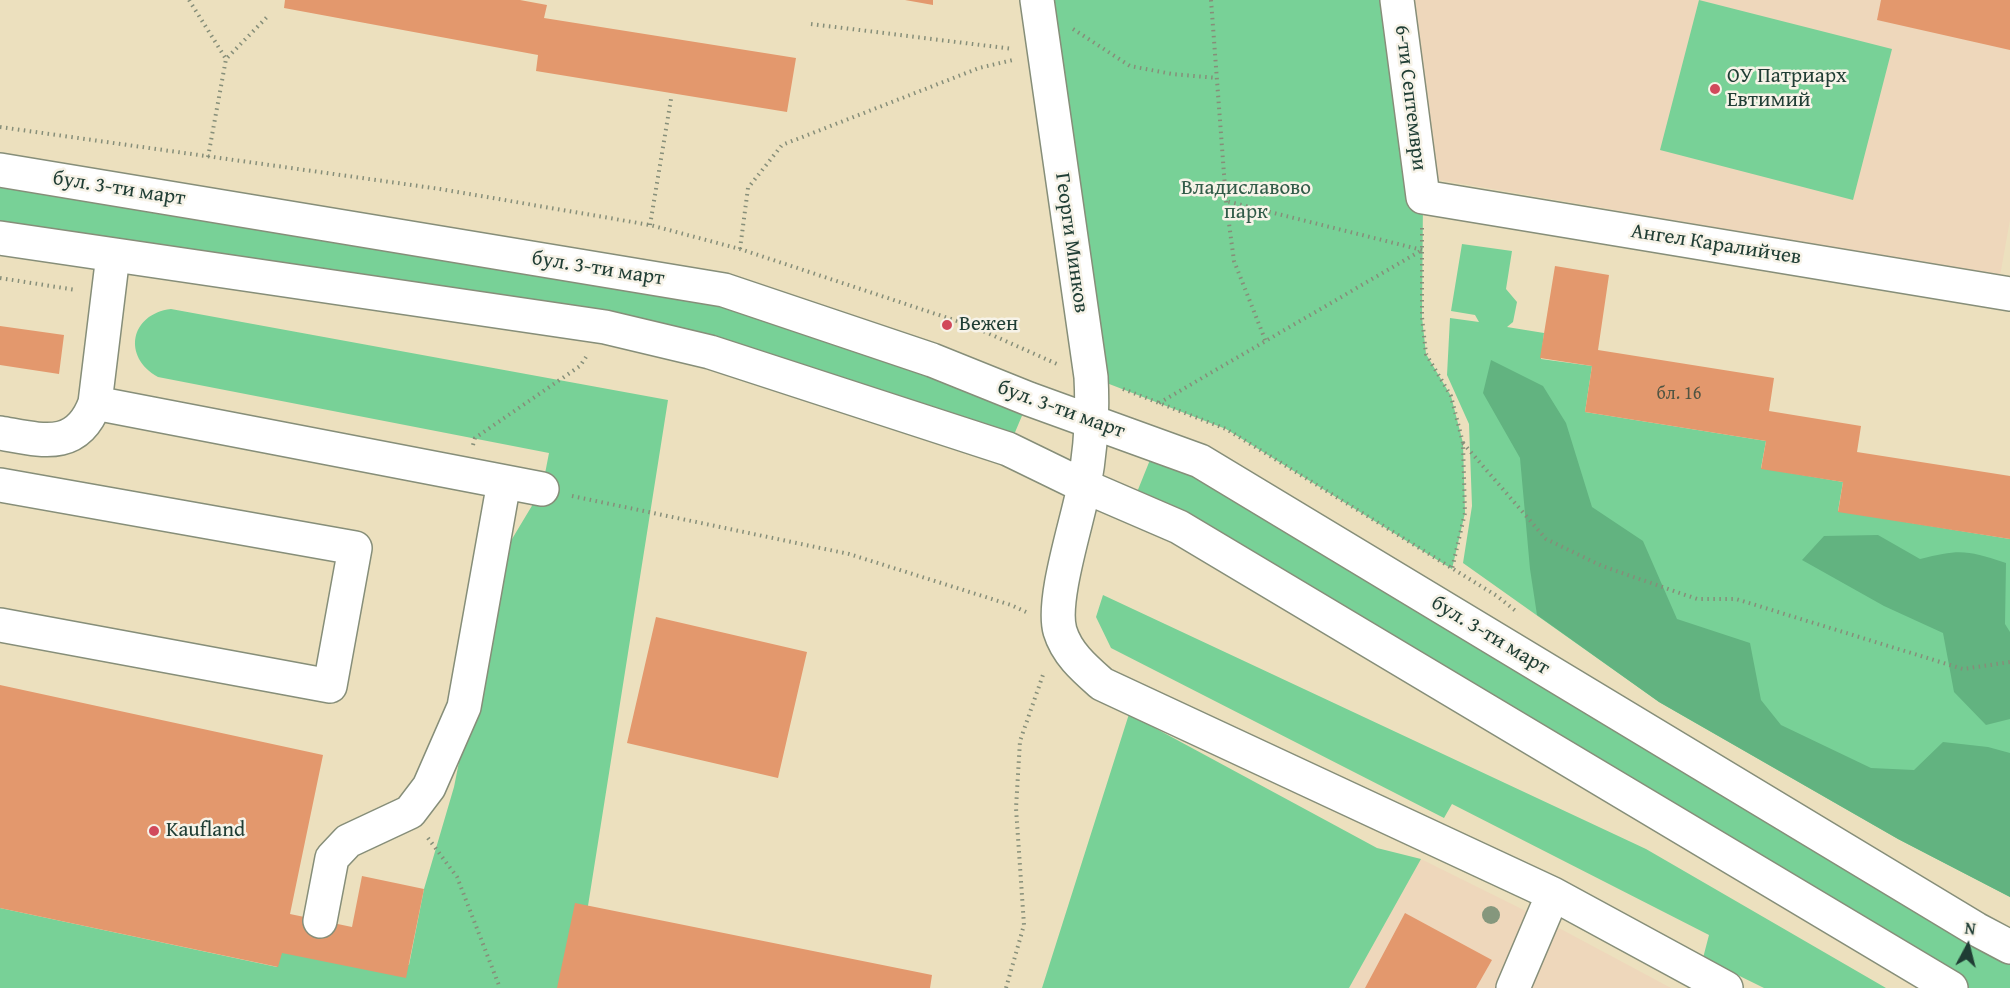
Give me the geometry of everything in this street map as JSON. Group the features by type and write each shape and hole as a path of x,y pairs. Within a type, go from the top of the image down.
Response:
{"street":[{"name":"Георги Минков","path":"1038,0 1091,377 1093,423 1084,486 1060,589 1059,630"},
{"name":"6-ти Септември","path":"1397,0 1423,197"},
{"name":"бул. 3-ти март","path":"0,170 724,290 932,360 1093,423 1200,461 1976,929 2010,947"},
{"name":"Ангел Каралийчев","path":"1423,197 2010,294"},
{"path":"0,238 605,327 710,352 1008,449 1084,486 1179,527 1951,988"},
{"path":"0,433 55,441 69,437 86,423 95,403 113,255"},
{"path":"95,403 542,489"},
{"path":"320,921 332,858 348,841 410,812 429,787 464,707 504,482"},
{"path":"0,485 355,548 330,686 0,625"},
{"path":"1059,630 1074,658 1102,684 1553,894 1726,988"},
{"path":"1513,988 1553,894"}],"path":[{"path":"189,0 226,59"},
{"path":"1211,0 1226,201 1234,261 1266,342"},
{"path":"208,157 226,59 269,15"},
{"path":"811,24 1044,52"},
{"path":"740,249 748,188 782,146 979,68 1044,52 1056,33 1072,28 1130,66 1172,74 1217,78"},
{"path":"650,225 671,99"},
{"path":"1423,197 1422,317 1426,354 1451,396 1463,443 1465,513 1452,569"},
{"path":"1226,201 1422,250"},
{"path":"1159,403 1422,250"},
{"path":"0,278 108,295"},
{"path":"463,474 475,438 580,366 605,327"},
{"path":"1463,443 1546,539 1602,566 1697,599 1736,599 1963,669 2010,662"},
{"path":"542,489 849,554 1011,605 1059,630 1020,741 1016,808 1024,925 1006,988"},
{"path":"410,812 457,877 500,988"}],"shaded area":[{"name":"ОУ Патриарх Евтимий","path":"1412,0 2010,0 2010,220 2000,276 1428,178"},
{"path":"1421,859 1544,920 1671,988 1349,988"}],"green space":[{"name":"Владиславово парк","path":"1042,0 1397,0 1423,197 1422,317 1426,354 1451,396 1463,443 1465,513 1452,569 1226,429 1091,377"},
{"path":"1699,0 1892,49 1853,200 1660,150"},
{"path":"0,170 724,290 1029,399 1008,449 710,352 0,238"},
{"path":"1462,244 1512,251 1506,289 1517,302 1513,322 1507,327 1544,333 1541,359 1592,366 1585,412 1766,441 1761,468 1843,482 1838,511 2010,539 2010,897 1898,839 1659,702 1463,563 1472,506 1469,424 1447,375 1450,318 1479,322 1475,315 1451,311"},
{"path":"171,309 668,400 575,988 0,988 0,908 277,967 285,936 409,965 424,889 454,787 492,596 506,549 542,489 549,453 158,377 139,359 135,348 136,337 139,327 147,319"},
{"path":"1491,360 1543,386 1566,423 1592,507 1643,541 1677,619 1750,643 1761,700 1781,725 1871,768 1914,770 1943,742 1988,747 2010,753 2010,897 1898,839 1659,702 1537,615 1530,569 1520,458 1483,393"},
{"path":"1156,445 2010,947 2010,988 1951,988 1131,507"},
{"path":"1878,535 1920,559 1963,552 1982,555 2006,563 2005,624 2010,632 2010,719 1986,725 1954,692 1943,633 1884,606 1802,560 1824,536"},
{"path":"1103,595 1646,849 1886,988 1764,988 1703,958 1709,935 1452,804 1444,818 1111,648 1096,617"},
{"path":"1129,714 1377,848 1421,859 1349,988 1042,988"}],"building":[{"path":"285,0 520,0 547,5 544,18 796,58 787,112 536,71 538,55 284,8"},
{"path":"905,0 933,0 933,5"},
{"path":"1881,0 2010,0 2010,50 1877,20"},
{"path":"1555,266 1609,275 1598,350 1774,378 1769,411 1861,426 1857,452 2010,476 2010,539 1838,512 1843,482 1761,469 1766,441 1585,412 1592,366 1540,358"},
{"path":"0,326 64,335 59,374 0,365"},
{"path":"656,617 807,652 778,778 627,743"},
{"name":"Kaufland","path":"0,685 323,755 290,914 352,927 362,876 424,889 406,978 282,953 278,967 0,908"},
{"path":"575,903 932,975 930,988 557,988"},
{"path":"1405,913 1492,960 1476,988 1365,988"}],"place":[{"name":"ОУ Патриарх Евтимий","path":"1715,89"},
{"name":"Вежен","path":"947,325"},
{"name":"Kaufland","path":"154,831"}]}
